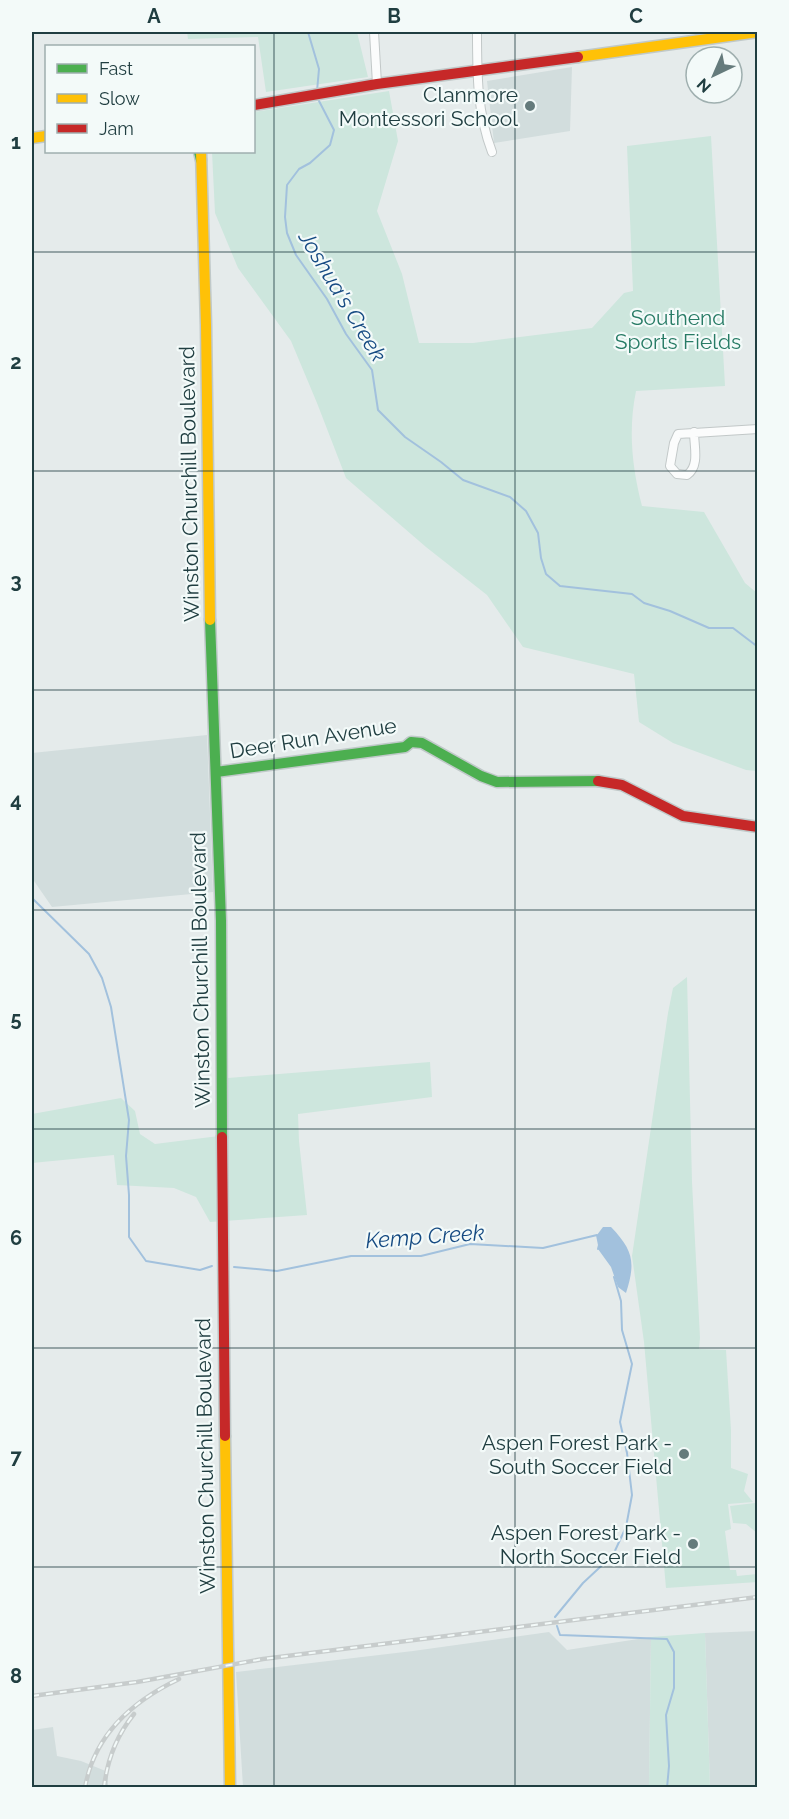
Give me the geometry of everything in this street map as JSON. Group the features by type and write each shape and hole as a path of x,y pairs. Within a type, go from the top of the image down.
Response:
{"main road":[{"path":"255,105 477,69 758,32"},
{"name":"Winston Churchill Boulevard","path":"200,154 210,615 221,921 222,1276 230,1788"},
{"name":"Deer Run Avenue","path":"216,772 405,747 411,742 422,743 481,776 497,782 602,781 622,785 682,816 758,827"}],"street":[{"path":"374,32 377,84"},
{"path":"477,32 477,69 483,124 492,152"},
{"path":"694,432 696,464 692,472 687,475 677,474 670,466 678,434 694,432 758,429"}],"shaded area":[{"name":"Clanmore Montessori School","path":"572,67 570,131 494,143 487,81"},
{"path":"207,735 213,892 52,907 32,878 32,753"},
{"path":"757,1631 757,1787 710,1787 705,1633"},
{"path":"549,1632 567,1650 651,1637 649,1787 243,1787 236,1672"},
{"path":"53,1727 57,1756 81,1761 108,1772 108,1787 32,1787 32,1730"}],"green space":[{"path":"187,32 357,32 368,77 266,92 258,37 188,39"},
{"name":"Southend Sports Fields","path":"389,91 398,141 377,211 402,274 419,343 473,343 592,328 624,293 633,291 627,146 711,136 725,386 636,391 632,420 632,449 642,506 704,512 745,583 757,593 757,771 746,770 673,743 639,722 634,674 523,647 487,595 426,547 346,478 291,341 238,268 215,213 212,153 255,153 255,112"},
{"path":"687,977 699,1349 726,1350 731,1468 748,1474 744,1491 753,1502 728,1504 731,1529 725,1531 730,1570 736,1570 737,1576 757,1574 758,1582 666,1588 644,1342 632,1256 668,1013 673,988"},
{"path":"430,1062 432,1097 298,1114 307,1215 210,1222 196,1197 174,1188 117,1185 114,1155 32,1163 32,1114 121,1098 135,1111 140,1134 155,1144 227,1135 228,1078"},
{"path":"755,1503 757,1533 746,1524 733,1523 730,1506"},
{"path":"705,1633 710,1787 649,1787 651,1637"}],"water":[{"path":"603,1227 611,1227 628,1250 631,1273 626,1293 618,1287 611,1267 598,1249 597,1235"}],"waterway":[{"name":"Joshua's Creek","path":"308,32 319,69 317,91"},
{"name":"Joshua's Creek","path":"318,99 334,130 330,145 310,163 299,169 287,185 285,217 287,233 296,255 327,299 346,334 372,370 378,410 405,437 463,480 510,497 526,511 538,533 541,558 546,574 560,586 632,594 644,603 670,611 709,628 733,628 758,647"},
{"name":"Kemp Creek","path":"32,898 89,954 102,978 111,1007 129,1120 126,1156 129,1237 146,1261 200,1270 212,1266"},
{"name":"Kemp Creek","path":"234,1267 277,1271 351,1256 421,1256 470,1244 543,1248 597,1235 598,1249"},
{"name":"Kemp Creek","path":"555,1617 583,1583 613,1555 626,1527 632,1495 627,1453 620,1422 632,1364 622,1330 621,1301 614,1277"},
{"name":"Kemp Creek","path":"557,1626 560,1635 667,1639 674,1652 674,1688 666,1715 669,1766 667,1788"}],"railway":[{"path":"32,1696 137,1682 263,1659 758,1597"},
{"path":"85,1788 97,1751 118,1722 146,1698 179,1679"},
{"path":"104,1788 114,1748 134,1714"}],"traffic: fast":[{"path":"199,153 201,160"},
{"path":"210,620 221,921 222,1137"},
{"path":"216,772 405,747 411,742 422,743 481,776 497,782 598,781"}],"traffic: slow":[{"path":"578,57 758,32"},
{"path":"32,138 45,136"},
{"path":"201,153 210,620"},
{"path":"225,1436 230,1788"}],"traffic: jam":[{"path":"255,105 377,84 578,57"},
{"path":"598,781 622,785 683,816 758,827"},
{"path":"222,1137 225,1436"}],"place":[{"name":"Clanmore Montessori School","path":"530,106"},
{"name":"Aspen Forest Park - South Soccer Field","path":"684,1454"},
{"name":"Aspen Forest Park - North Soccer Field","path":"693,1544"}]}
